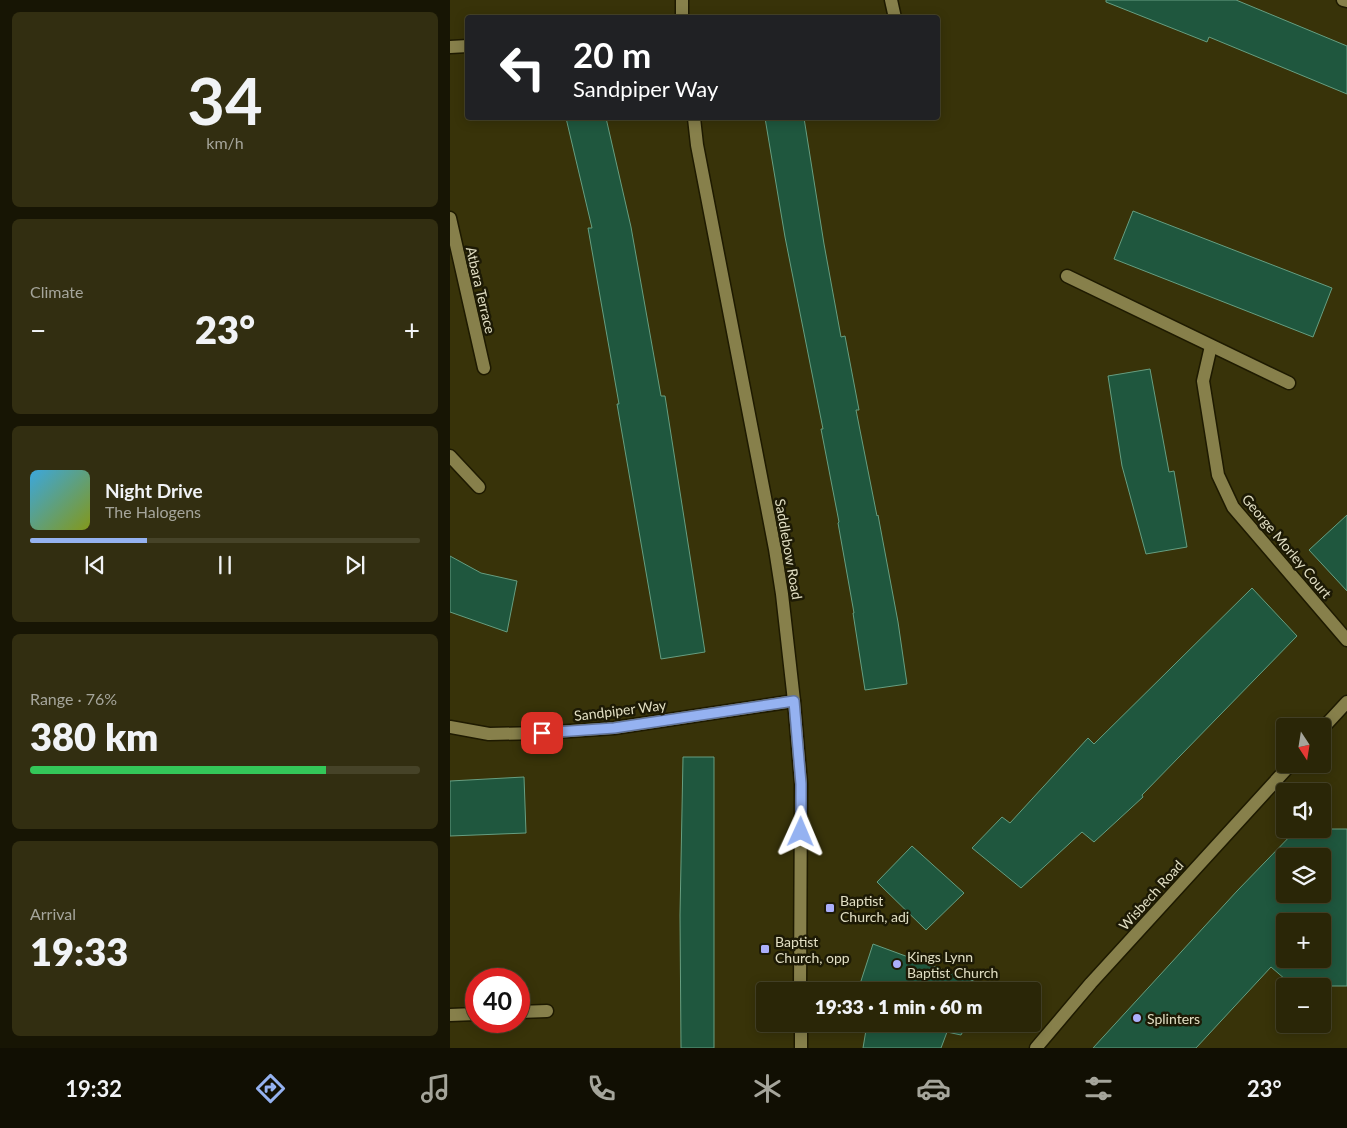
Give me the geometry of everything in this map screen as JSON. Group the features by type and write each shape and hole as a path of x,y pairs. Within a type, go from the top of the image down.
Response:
{"street":[{"path":"682,0 682,15"},
{"path":"892,0 894,15"},
{"path":"450,47 465,46"},
{"name":"Saddlebow Road","path":"694,120 697,145 782,594 801,784 800,982"},
{"name":"Atbara Terrace","path":"450,218 484,368"},
{"path":"1067,276 1288,383"},
{"name":"George Morley Court","path":"1211,346 1204,381 1218,476 1233,506 1347,640"},
{"path":"450,456 479,488"},
{"name":"Sandpiper Way","path":"450,728 489,734 596,729 794,701"},
{"path":"1331,719 1347,702"},
{"name":"Wisbech Road","path":"1036,1048 1091,983 1283,773"},
{"path":"530,1012 547,1011"},
{"path":"450,1015 465,1014"},
{"path":"801,1032 802,1048"}],"building":[{"path":"1106,0 1236,0 1347,46 1347,94 1209,37 1207,42 1106,2"},
{"path":"566,120 606,120 631,227 661,396 665,396 705,652 661,659 588,228 592,228"},
{"path":"765,120 804,120 824,244 841,337 845,336 859,410 856,410 898,622 907,684 865,690 839,522 821,429 823,429 785,237"},
{"path":"1133,211 1332,288 1313,337 1114,259"},
{"path":"1150,369 1169,472 1174,471 1187,547 1146,554 1122,466 1108,376"},
{"path":"1347,515 1347,591 1309,550"},
{"path":"450,556 481,573 517,581 507,632 450,612"},
{"path":"1252,588 1297,636 1142,795 1143,797 1094,842 1082,832 1021,888 972,848 1002,817 1010,823 1088,738 1094,744"},
{"path":"683,757 714,757 714,1048 681,1048 680,915"},
{"path":"524,777 526,833 450,836 450,781"},
{"path":"1331,829 1347,829 1347,986 1331,986 1331,978 1284,978 1271,967 1196,1048 1093,1048 1276,851 1276,903 1331,903 1331,848 1279,848 1288,838 1331,838"},
{"path":"912,846 964,893 926,930 877,882"},
{"name":"Kings Lynn Baptist Church","path":"873,944 976,982 861,982"},
{"path":"866,1032 947,1032 941,1048 863,1048"},
{"path":"947,1032 963,1032 961,1035"}],"place":[{"name":"Baptist Church, adj","path":"830,908"},
{"name":"Baptist Church, opp","path":"765,949"},
{"name":"Kings Lynn Baptist Church","path":"897,964"},
{"name":"Splinters","path":"1137,1018"}],"route":[{"path":"542,733 614,728 794,701 801,784 801,832"}]}
